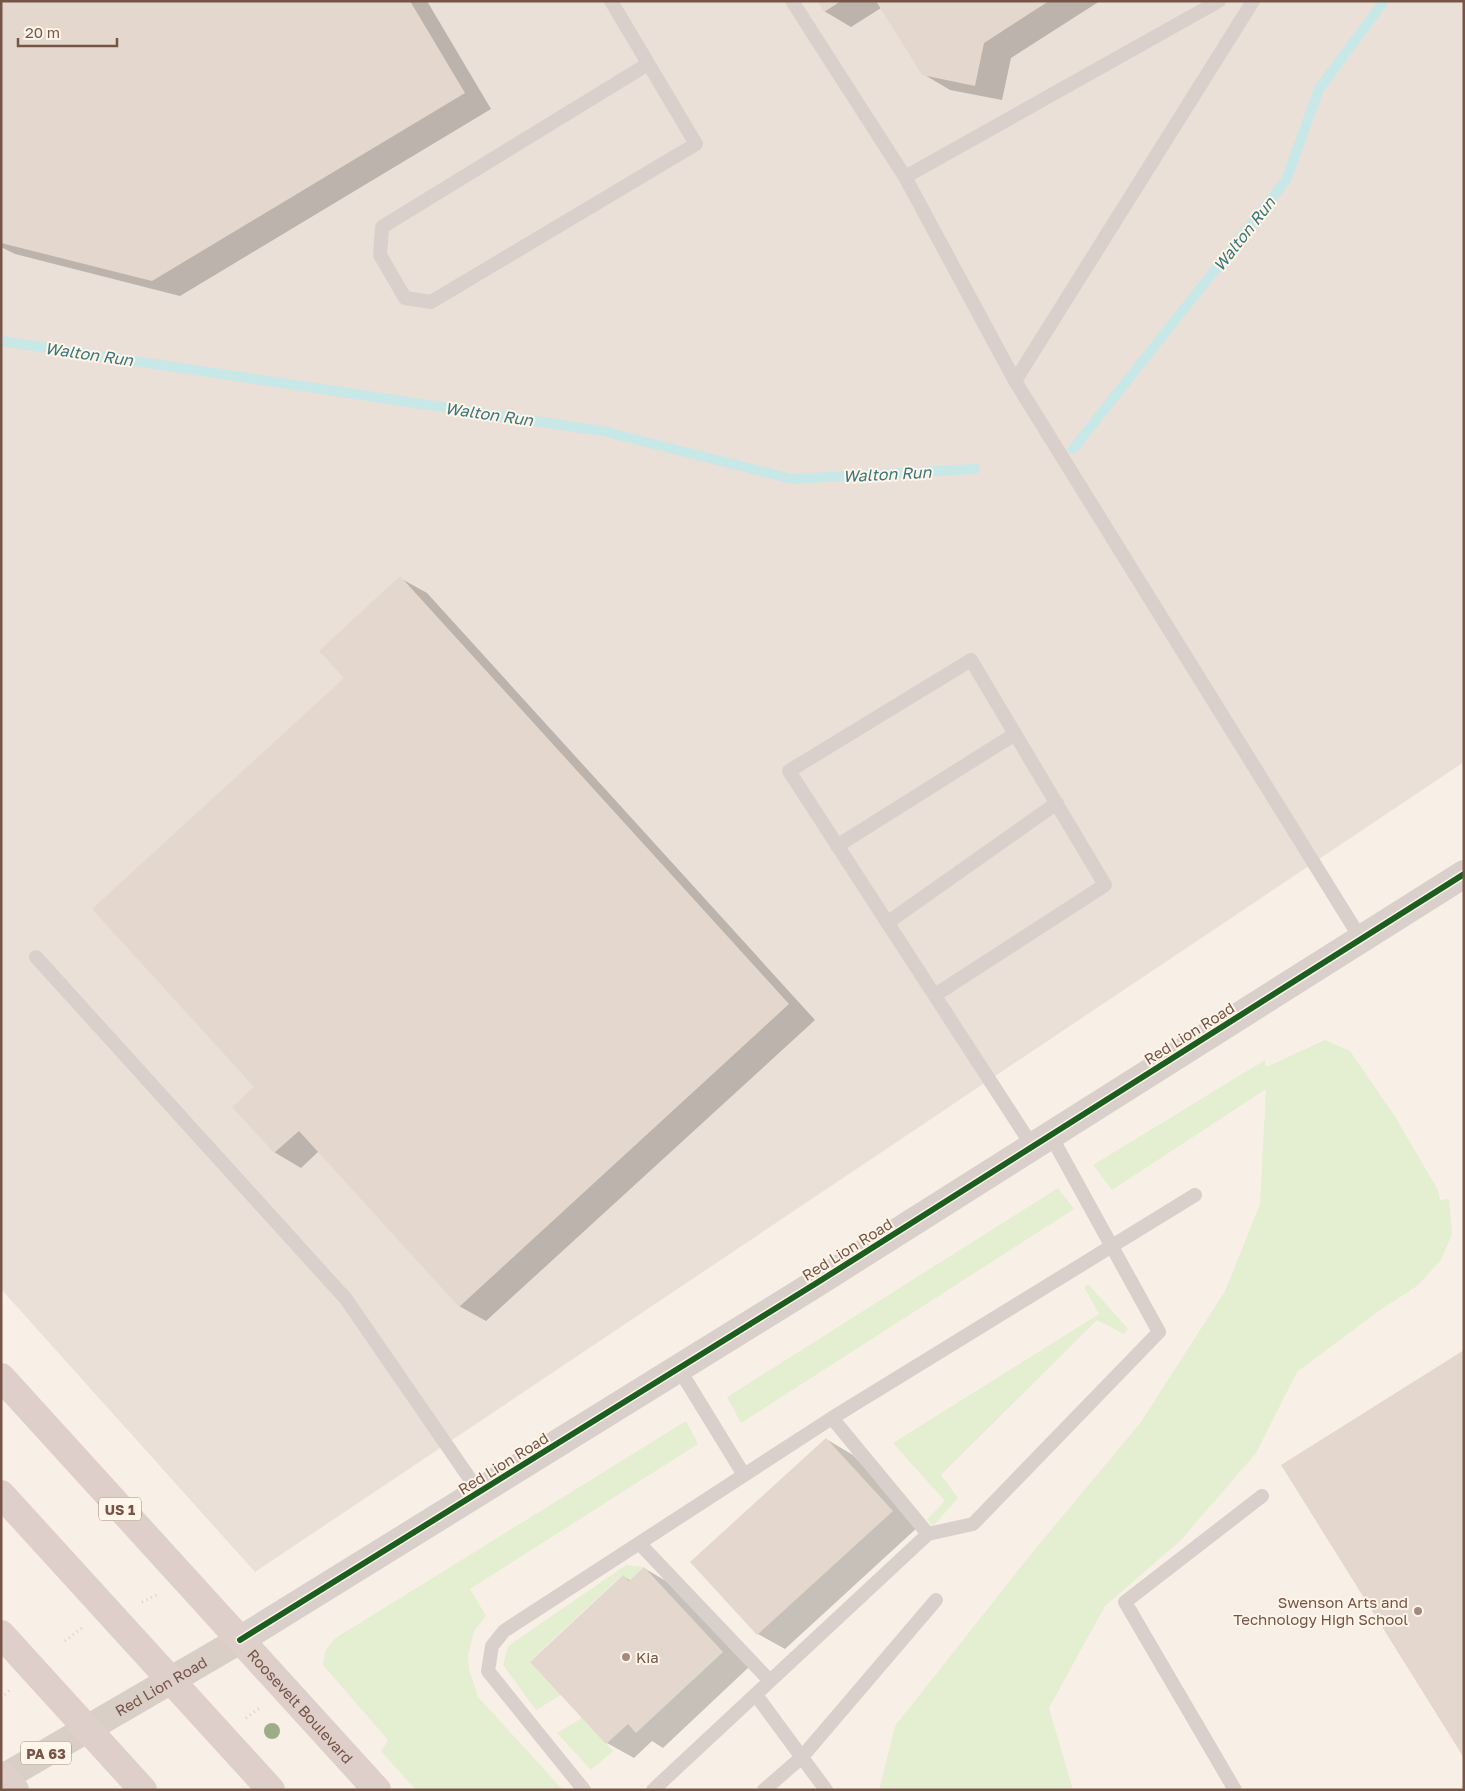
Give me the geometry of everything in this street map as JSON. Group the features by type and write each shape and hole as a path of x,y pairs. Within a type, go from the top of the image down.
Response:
{"highway":[{"name":"Roosevelt Boulevard","path":"1,1377 378,1790"},
{"path":"1,1494 272,1790"},
{"path":"1,1634 143,1790"}],"main road":[{"name":"Red Lion Road","path":"5,1781 88,1729 240,1640"}],"street":[{"name":"Red Lion Road","path":"240,1640 679,1369 1464,874"}],"lane":[{"path":"612,1 696,144 431,302 405,298 380,254 382,226 648,64"},
{"path":"792,1 905,177 1015,381 1361,939"},
{"path":"905,177 1219,1"},
{"path":"1015,381 1253,1"},
{"path":"653,1790 928,1534 973,1524 1159,1332 1111,1246 1042,1141 935,995 789,771 971,660 1106,885 935,995"},
{"path":"837,846 1015,734"},
{"path":"887,923 1056,804"},
{"path":"36,957 346,1299 479,1492"},
{"path":"584,1790 488,1670 492,1646 504,1631 832,1418 1195,1195"},
{"path":"679,1369 744,1475"},
{"path":"832,1418 928,1534"},
{"path":"1235,1790 1124,1602 1262,1496"},
{"path":"639,1543 770,1681"},
{"path":"764,1790 802,1757 936,1600"},
{"path":"756,1695 826,1790"}],"path":[{"path":"141,1602 162,1593"},
{"path":"65,1641 82,1628"},
{"path":"1,1698 12,1688"},
{"path":"245,1718 267,1702"}],"shaded area":[{"path":"1,1 1464,1 1464,762 255,1572 1,1289"}],"green space":[{"path":"1325,1040 1350,1051 1396,1118 1438,1190 1440,1200 1449,1199 1452,1234 1441,1260 1417,1286 1380,1310 1297,1372 1256,1453 1181,1540 1105,1606 1049,1708 1073,1790 879,1790 895,1726 1027,1559 1141,1422 1225,1291 1260,1204 1266,1089 1112,1190 1093,1165 1265,1060 1266,1067"},
{"path":"1058,1188 1074,1209 741,1423 727,1397"},
{"path":"1088,1284 1128,1329 1124,1334 1097,1320 941,1475 958,1498 933,1526 927,1519 945,1501 893,1443 1099,1314 1084,1287"},
{"path":"686,1421 698,1444 470,1589 486,1616 474,1631 468,1656 469,1669 478,1697 563,1790 416,1790 381,1751 388,1740 323,1665 325,1651 334,1639"},
{"path":"626,1565 644,1567 629,1581 622,1575 530,1661 561,1695 536,1710 503,1665 508,1646"},
{"path":"582,1718 613,1751 591,1770 557,1733"}],"building":[{"path":"1,1 410,1 465,93 152,281 1,243"},
{"path":"817,1 841,1 824,12"},
{"path":"876,1 1049,1 984,43 975,86 922,75"},
{"path":"400,576 789,1004 459,1307 299,1131 274,1153 232,1107 254,1087 92,909 344,678 319,651"},
{"name":"Swenson Arts and Technology High School","path":"1464,1350 1464,1758 1281,1465"},
{"path":"826,1438 893,1511 757,1635 690,1562"},
{"name":"Kia","path":"644,1567 723,1652 636,1733 628,1724 606,1744 530,1662 623,1575 629,1581"}],"waterway":[{"name":"Walton Run","path":"1073,449 1286,180 1319,89 1384,1"},
{"name":"Walton Run","path":"1,341 602,431 792,479 975,469"}],"cycle path":[{"path":"240,1640 815,1284 1464,874"}],"place":[{"name":"Swenson Arts and Technology High School","path":"1418,1611"},
{"name":"Kia","path":"626,1657"}]}
